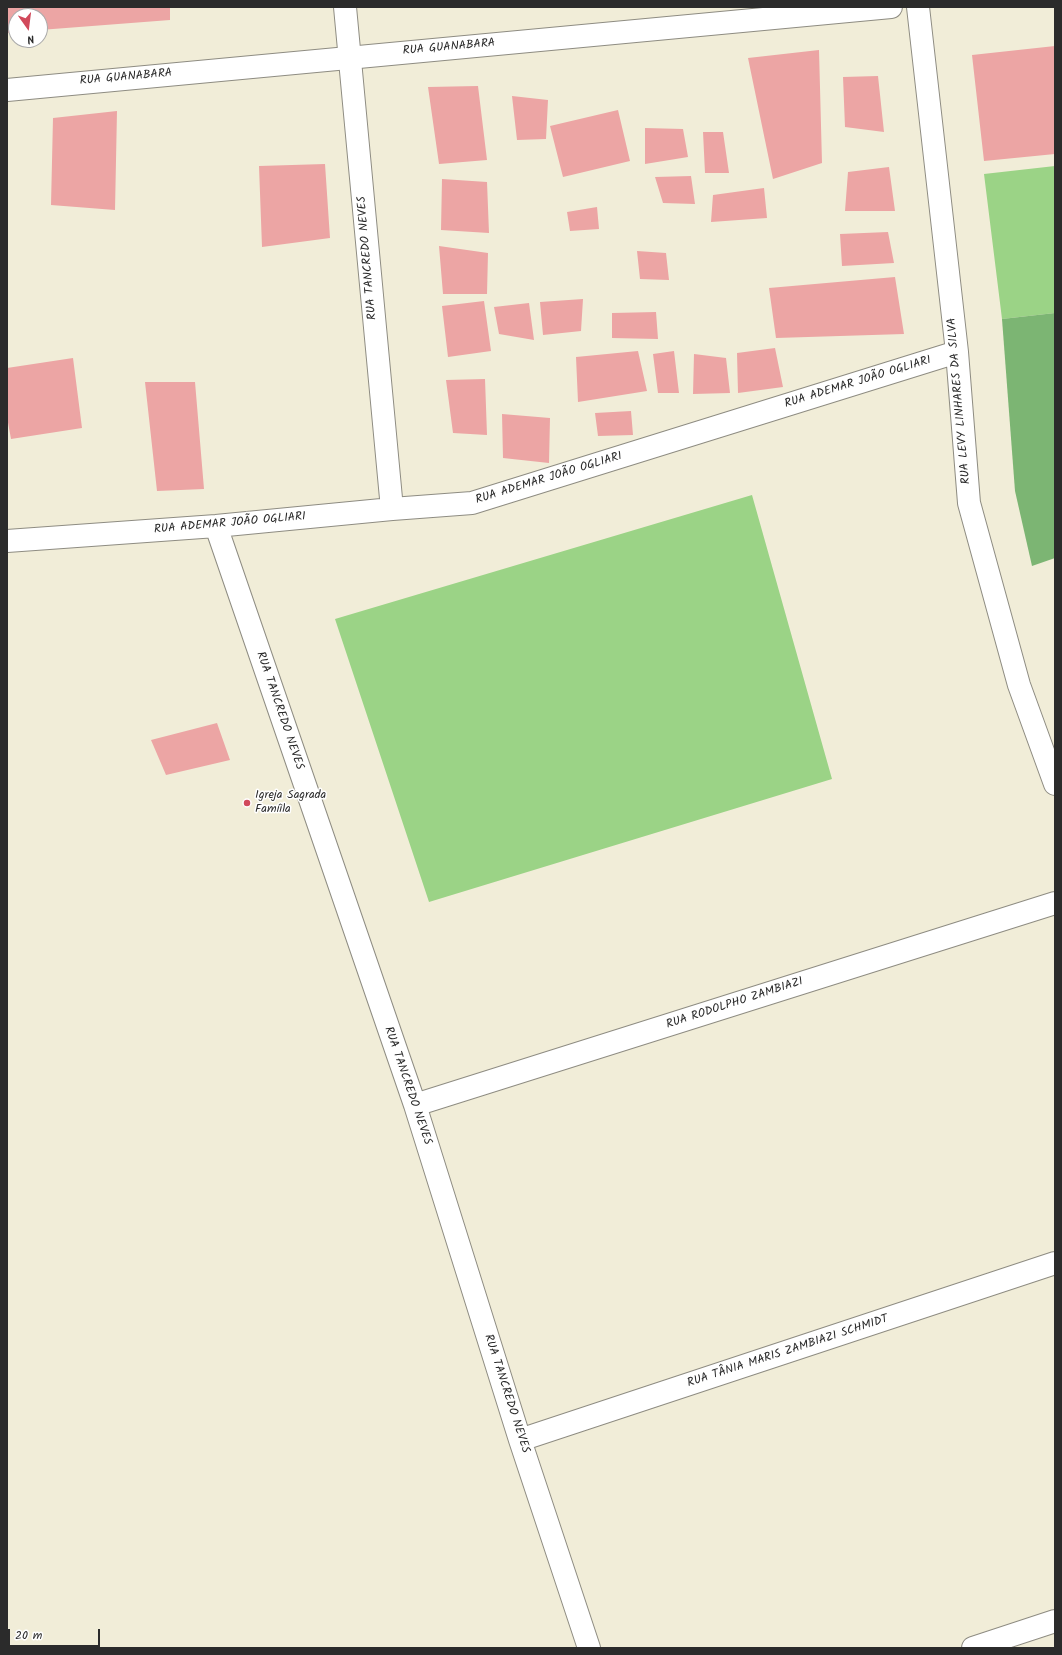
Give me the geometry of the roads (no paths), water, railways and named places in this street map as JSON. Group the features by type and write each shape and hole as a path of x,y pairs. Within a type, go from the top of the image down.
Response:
{"street":[{"name":"RUA TANCREDO NEVES","path":"345,7 392,509"},
{"name":"RUA GUANABARA","path":"7,90 891,7"},
{"name":"RUA LEVY LINHARES DA SILVA","path":"918,7 957,352 969,503 1019,685 1055,784"},
{"name":"RUA ADEMAR JOÃO OGLIARI","path":"7,541 216,526 472,503 957,352"},
{"name":"RUA TANCREDO NEVES","path":"216,526 415,1105 520,1440 590,1648"},
{"name":"RUA RODOLPHO ZAMBIAZI","path":"415,1105 1055,903"},
{"name":"RUA TÂNIA MARIS ZAMBIAZI SCHMIDT","path":"520,1440 1055,1263"},
{"path":"973,1648 1055,1621"}],"place":[{"name":"Igreja Sagrada Famíila","path":"247,803"}]}
